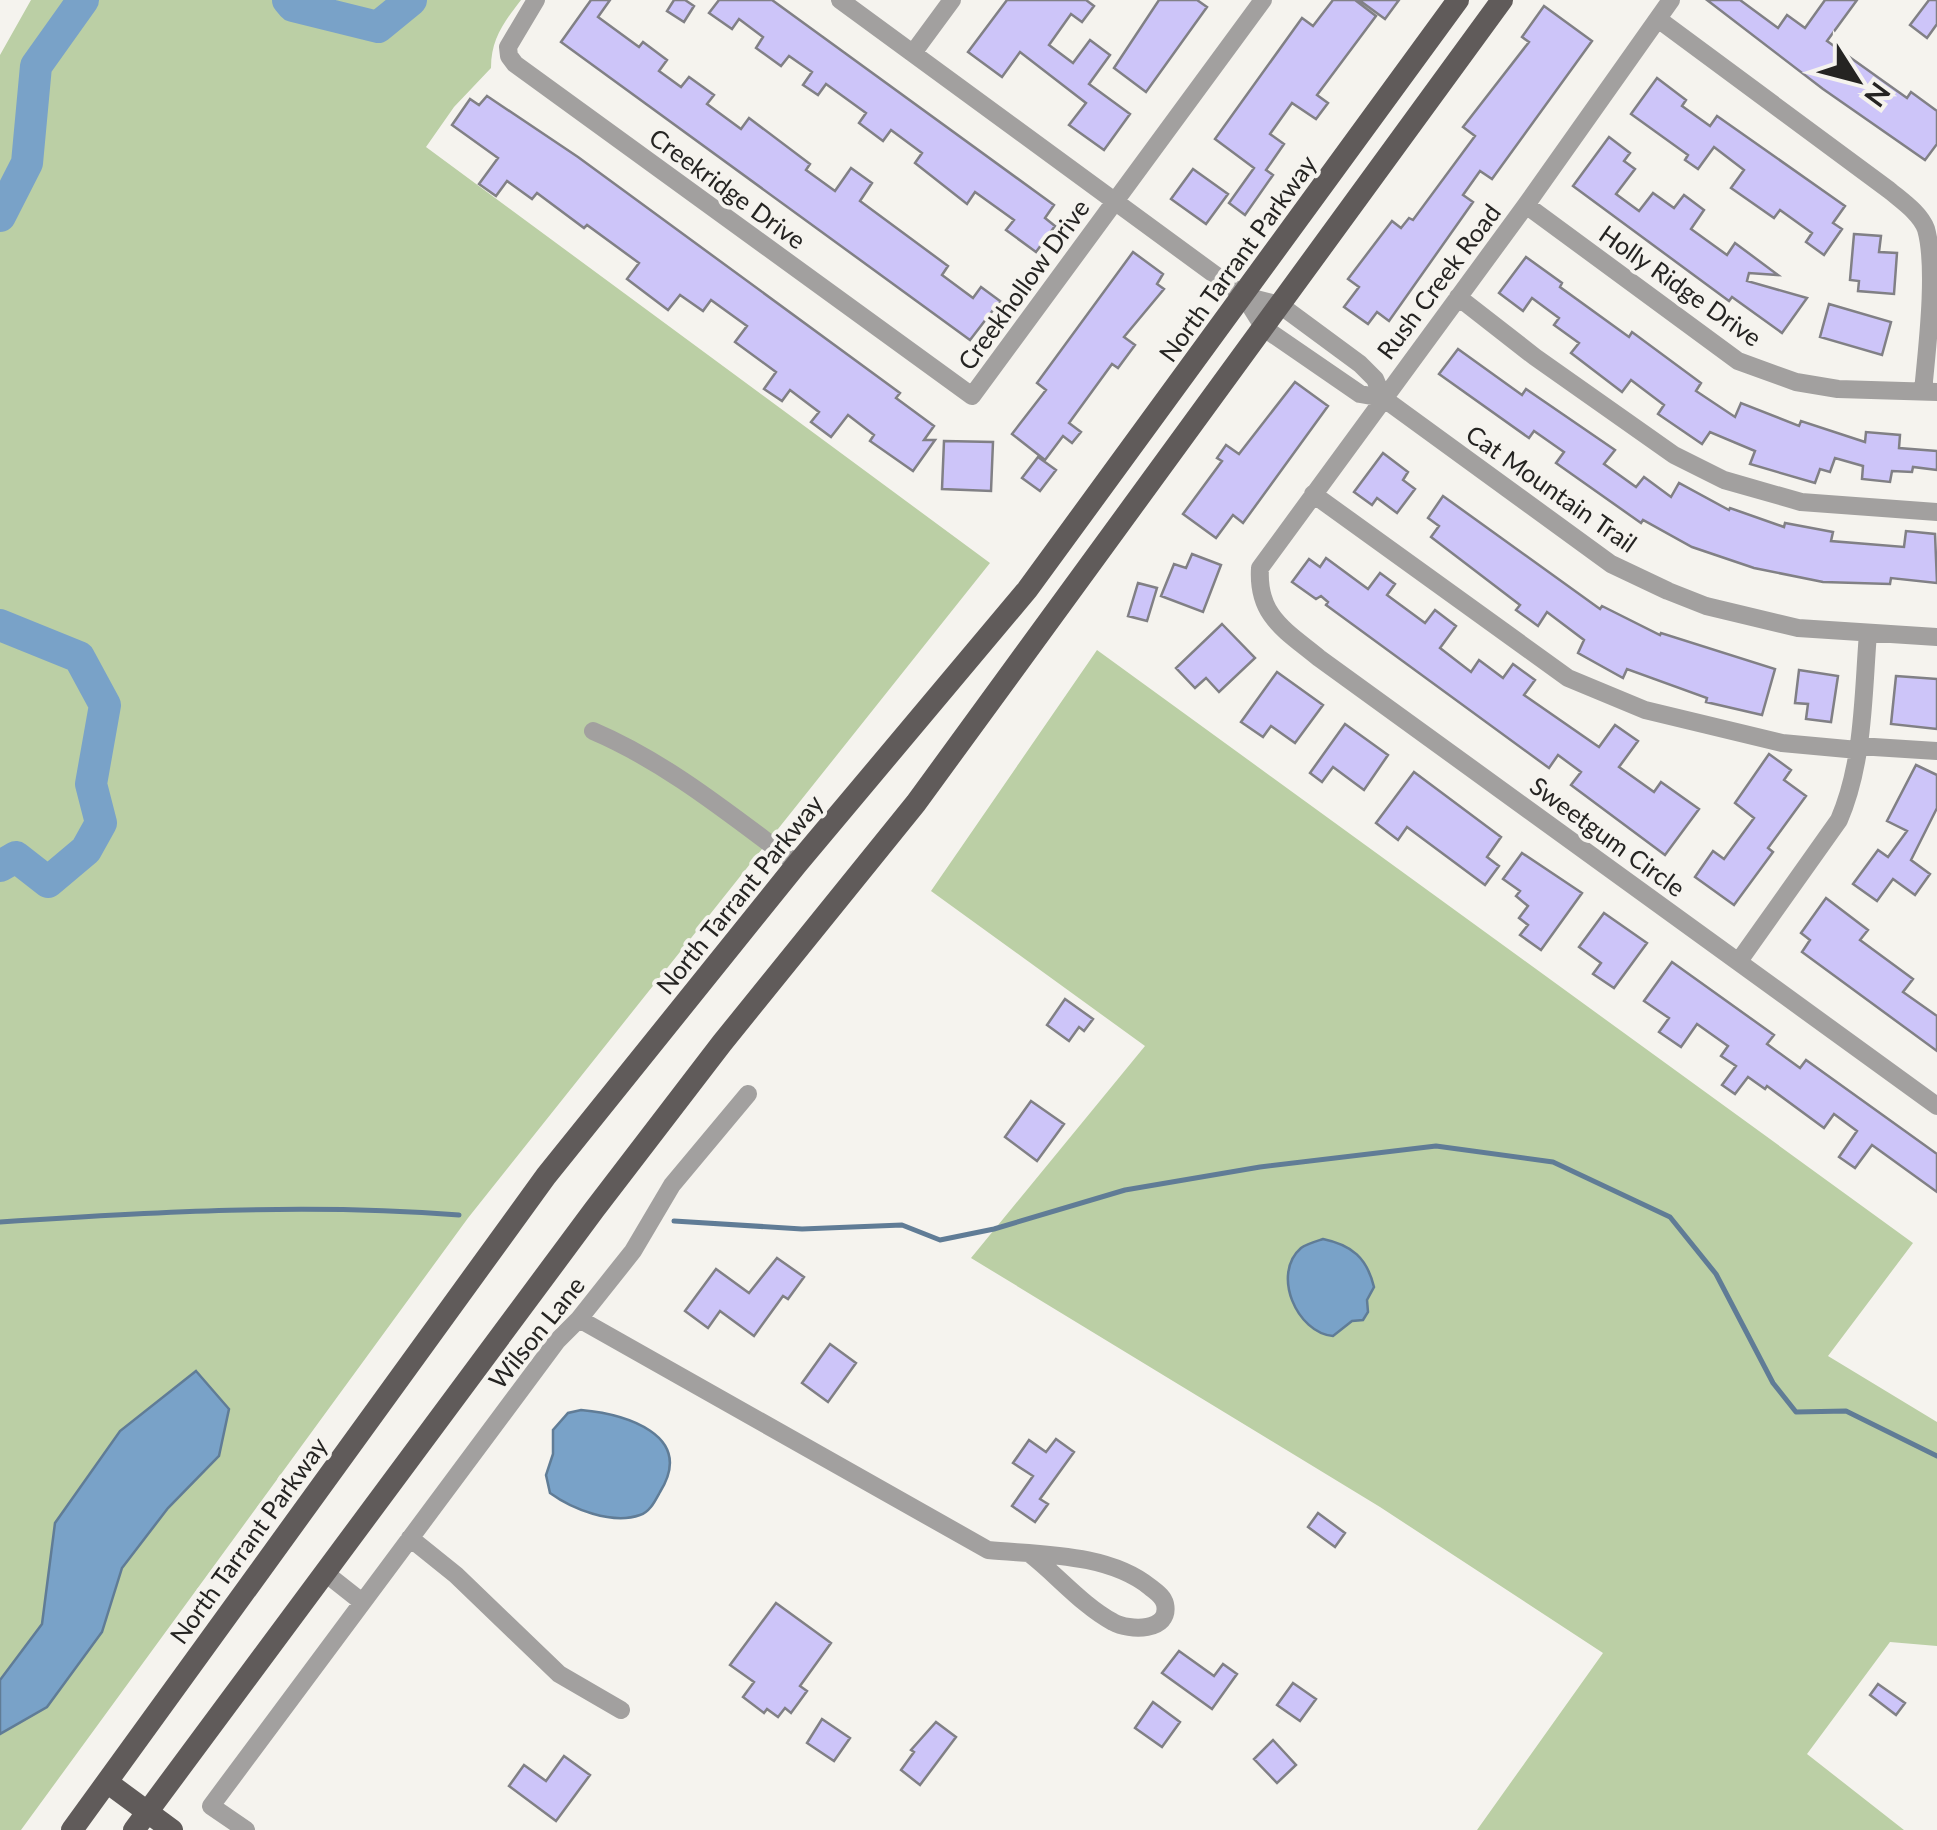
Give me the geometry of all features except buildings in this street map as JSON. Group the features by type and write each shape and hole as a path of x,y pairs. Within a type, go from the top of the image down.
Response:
{"main road":[{"name":"North Tarrant Parkway","path":"72,1830 546,1176 798,864 1027,590 1458,0"},
{"path":"140,1821 699,1073 916,803 1502,0"},
{"path":"108,1783 140,1821 172,1830"}],"street":[{"name":"Creekridge Drive","path":"536,0 508,46 515,64 972,396"},
{"name":"Cat Mountain Trail","path":"840,0 1244,296 1264,328 1360,394 1383,398 1611,564 1706,606 1798,628 1937,638"},
{"path":"913,53 952,0"},
{"name":"Creekhollow Drive","path":"972,396 1263,0"},
{"name":"Rush Creek Road","path":"1260,596 1260,568 1671,0"},
{"path":"1658,19 1889,190 1926,228 1931,252 1930,392"},
{"name":"Holly Ridge Drive","path":"1526,205 1738,360 1796,382 1838,389 1930,392"},
{"name":"Cat Mountain Trail","path":"1244,296 1280,305 1360,364 1375,379 1383,398"},
{"path":"1458,297 1597,402 1674,454 1724,480 1801,502 1937,512"},
{"path":"1313,494 1568,678 1662,714 1782,743 1937,750"},
{"name":"Sweetgum Circle","path":"1260,596 1281,627 1319,658 1937,1104"},
{"path":"1739,961 1839,820 1850,795 1868,633"},
{"path":"593,731 635,748 798,864"},
{"name":"Wilson Lane","path":"246,1830 211,1806 556,1341 579,1319 633,1251 672,1185 748,1094"},
{"path":"579,1319 988,1550 1079,1558 1134,1574 1162,1597 1166,1606 1164,1616 1154,1626 1143,1629 1116,1624 1030,1554"},
{"path":"410,1538 456,1575 559,1674 621,1710"},
{"path":"324,1572 362,1602"}],"green space":[{"path":"31,0 521,0 496,40 491,68 454,107 426,147 990,563 468,1218 21,1830 0,1830 0,55"},
{"path":"1097,650 1913,1243 1828,1356 1937,1422 1937,1646 1890,1642 1807,1754 1904,1830 1477,1830 1603,1653 1380,1507 971,1258 1145,1046 931,891"}],"water":[{"path":"1323,1239 1357,1254 1374,1287 1363,1320 1352,1321 1333,1336 1309,1325 1299,1314 1288,1286 1292,1259 1303,1247"},
{"path":"196,1371 229,1409 219,1456 168,1508 122,1568 102,1632 47,1707 0,1734 0,1680 42,1624 55,1523 120,1431"},
{"path":"581,1410 634,1422 662,1442 669,1455 669,1472 644,1514 605,1517 569,1505 550,1493 546,1475 553,1454 553,1430 568,1413"}],"waterway":[{"path":"0,216 27,163 36,66 83,0"},
{"path":"288,0 293,6 378,27 411,0"},
{"path":"0,625 79,657 105,705 91,784 101,823 86,850 48,882 16,857 0,866"},
{"path":"674,1221 802,1229 902,1225 940,1240 994,1229 1125,1190 1260,1167 1436,1146 1553,1162 1670,1217 1716,1274 1773,1383 1796,1412 1846,1411 1937,1456"},
{"path":"0,1222 287,1209 459,1215"}]}
